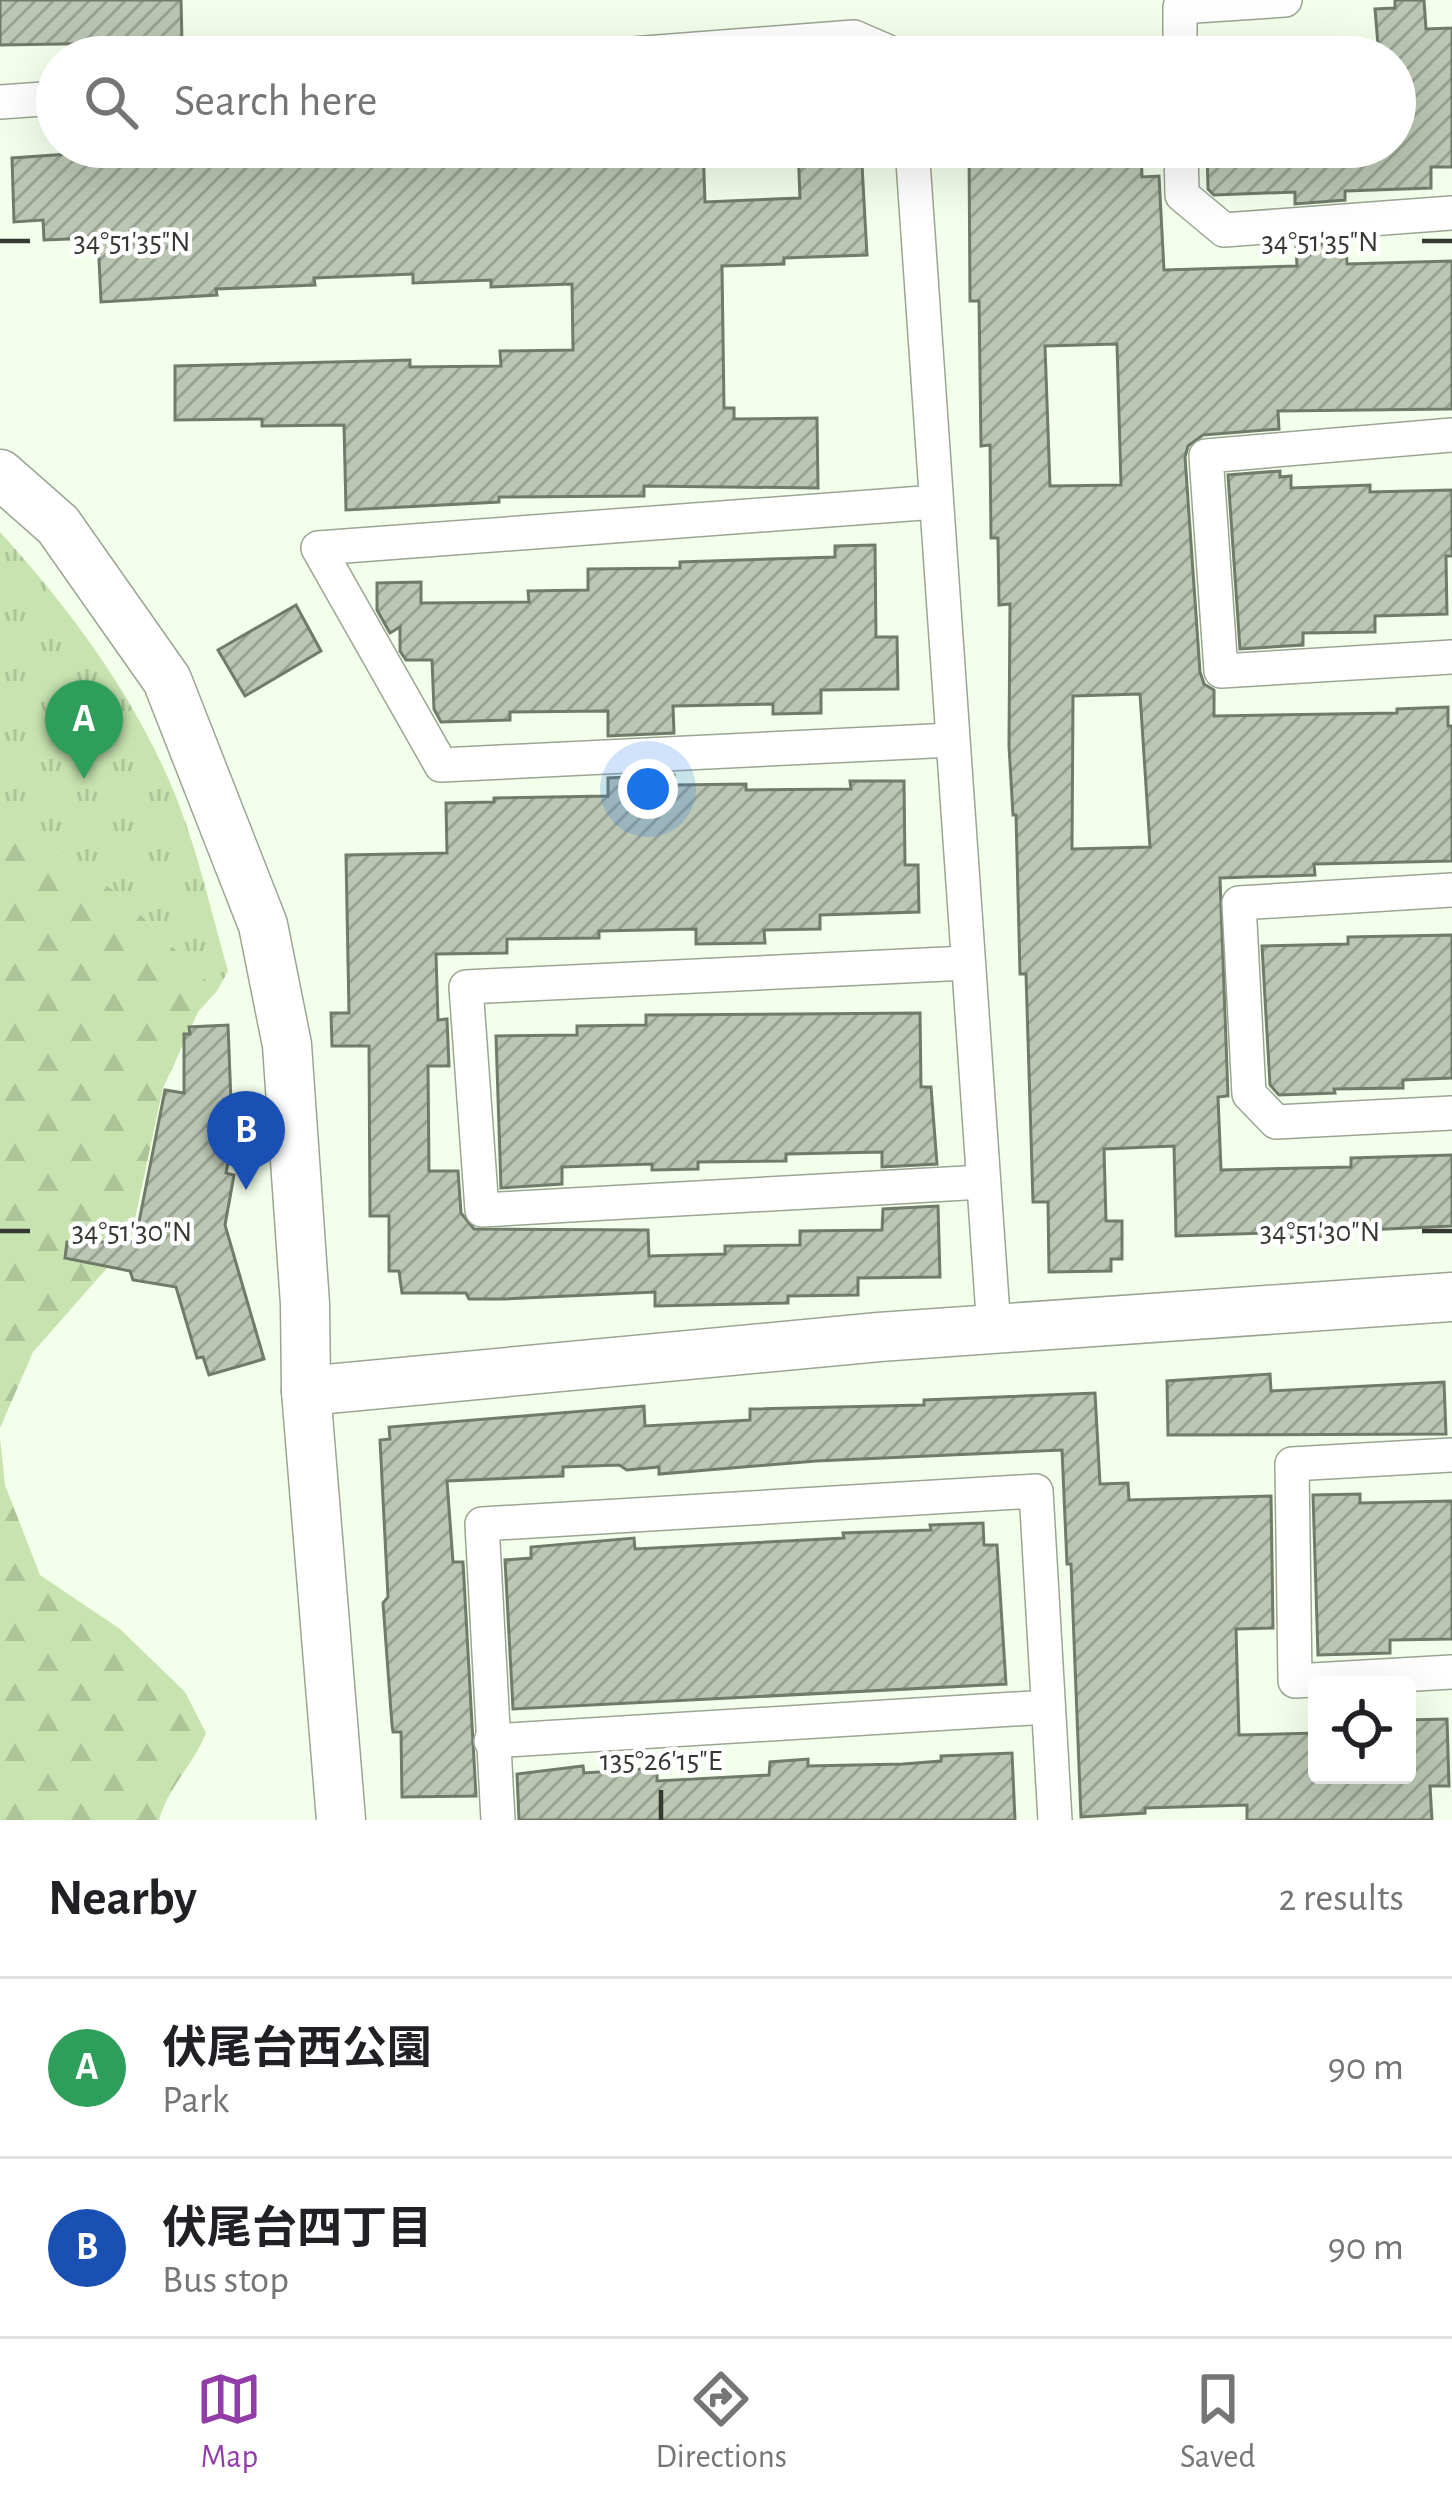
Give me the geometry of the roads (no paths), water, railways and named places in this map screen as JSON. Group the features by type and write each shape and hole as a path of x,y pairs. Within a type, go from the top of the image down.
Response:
{"street":[{"path":"1180,36 1180,7 1285,0"},
{"path":"0,102 36,99"},
{"path":"913,168 994,1330"},
{"path":"1181,168 1182,196 1224,230 1452,213"},
{"path":"1452,435 1207,456 1221,671 1452,657"},
{"path":"0,474 58,525 166,680 263,925 287,1045 306,1391 341,1820"},
{"path":"936,502 318,548 441,765 952,740"},
{"path":"1452,890 1239,903 1250,1094 1276,1122 1452,1113"},
{"path":"968,963 466,987 482,1210 983,1182"},
{"path":"306,1391 994,1330 1452,1298"},
{"path":"1452,1455 1292,1464 1295,1681 1452,1672"},
{"path":"498,1820 482,1524 1036,1490 1055,1820"},
{"path":"491,1741 1048,1706"}],"place":[{"name":"伏尾台⻄公園","path":"84,779"},
{"name":"伏尾台四丁目","path":"246,1190"}]}
